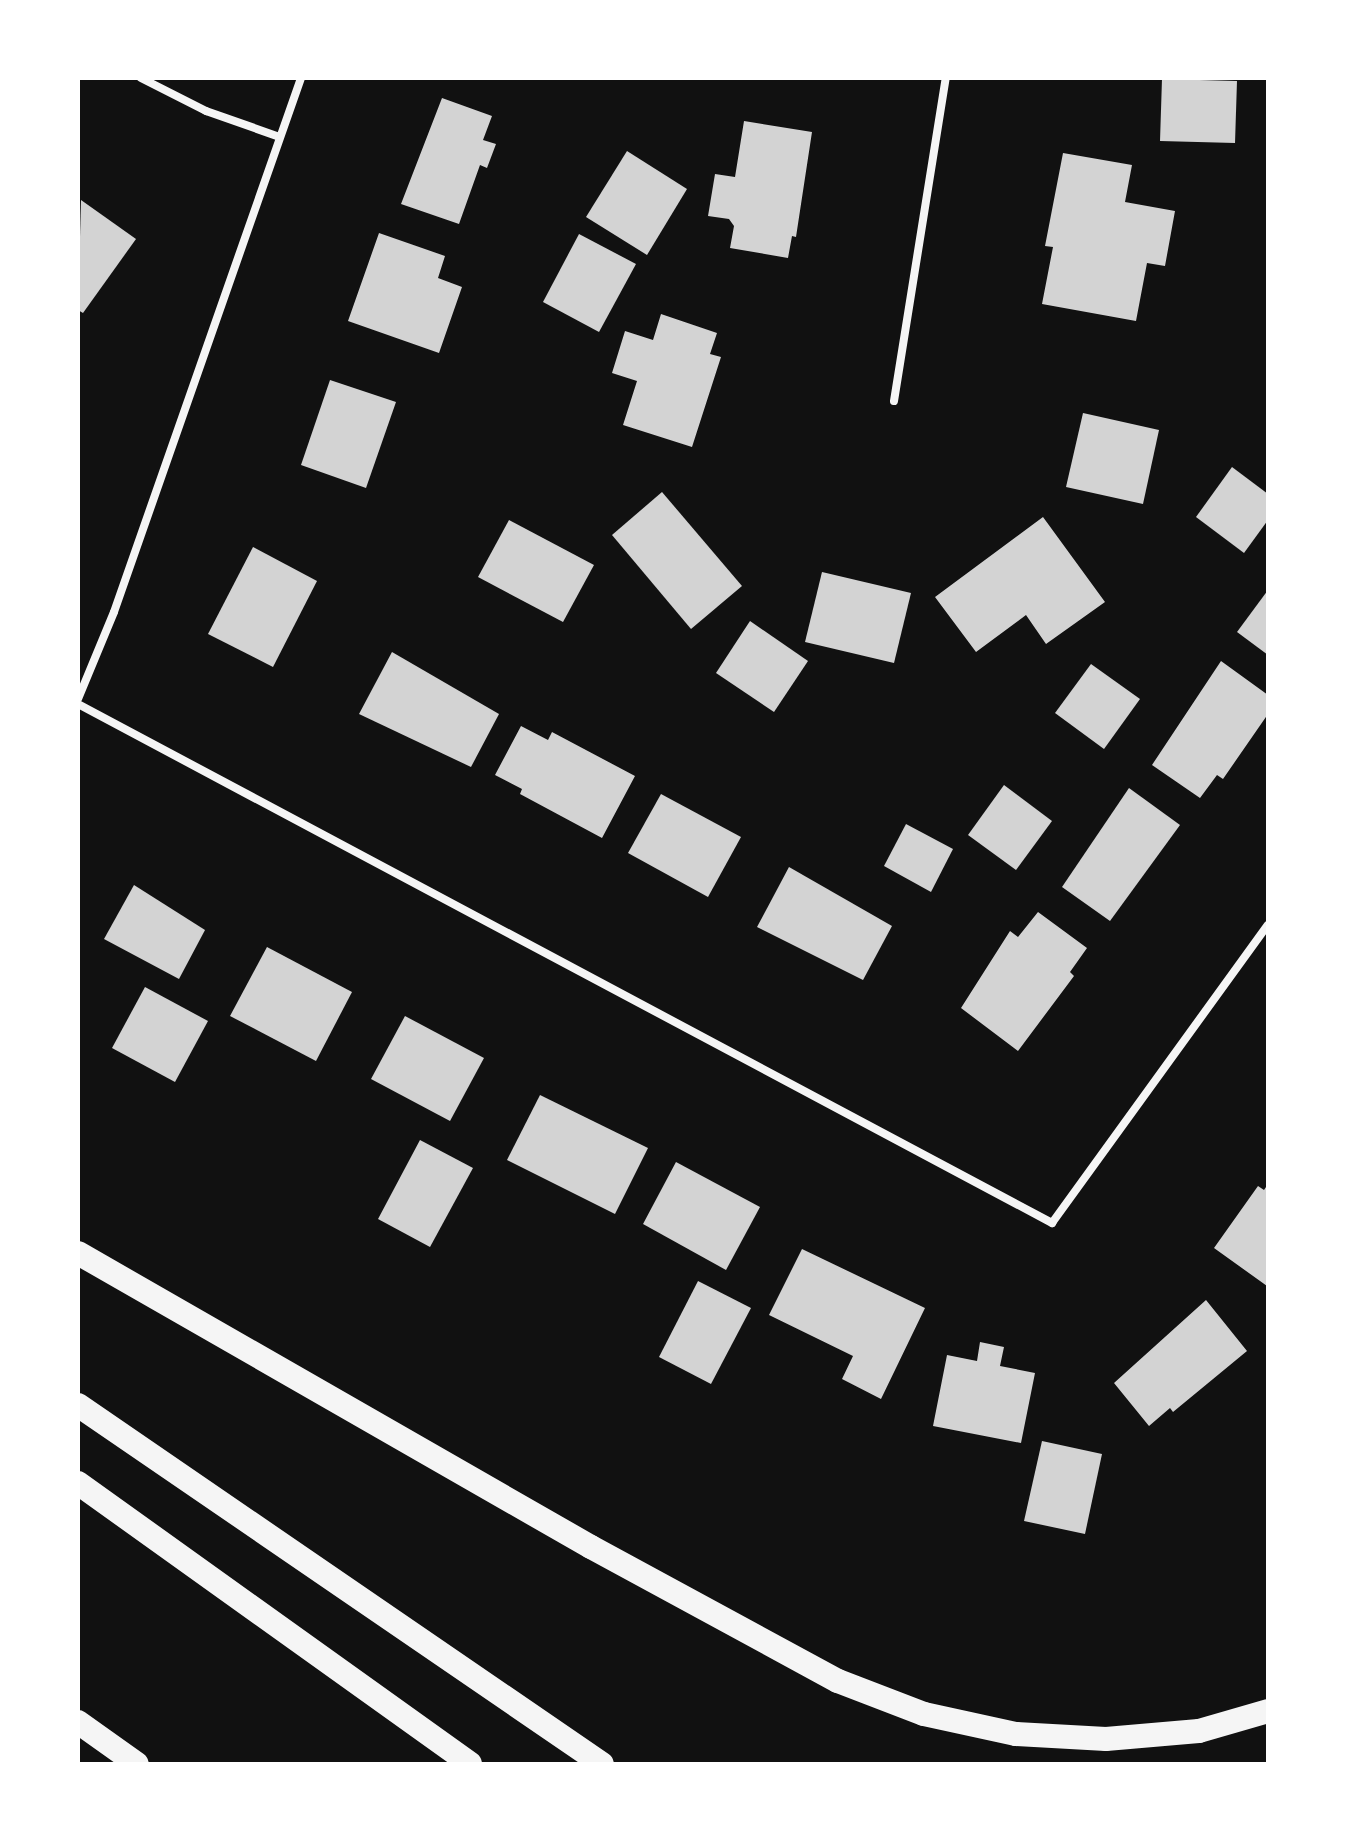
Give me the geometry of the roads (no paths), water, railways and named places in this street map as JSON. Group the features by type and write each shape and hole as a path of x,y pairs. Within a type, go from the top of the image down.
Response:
{"highway":[{"path":"78,1253 605,1555 838,1681 924,1714 1016,1734 1106,1739 1199,1731 1268,1711"},
{"path":"78,1405 602,1764"},
{"path":"78,1483 470,1764"},
{"path":"78,1722 137,1764"}],"street":[{"path":"141,78 206,111 280,137"},
{"path":"301,78 114,612 78,701 1052,1223 1268,925"},
{"path":"894,401 946,78"}]}
